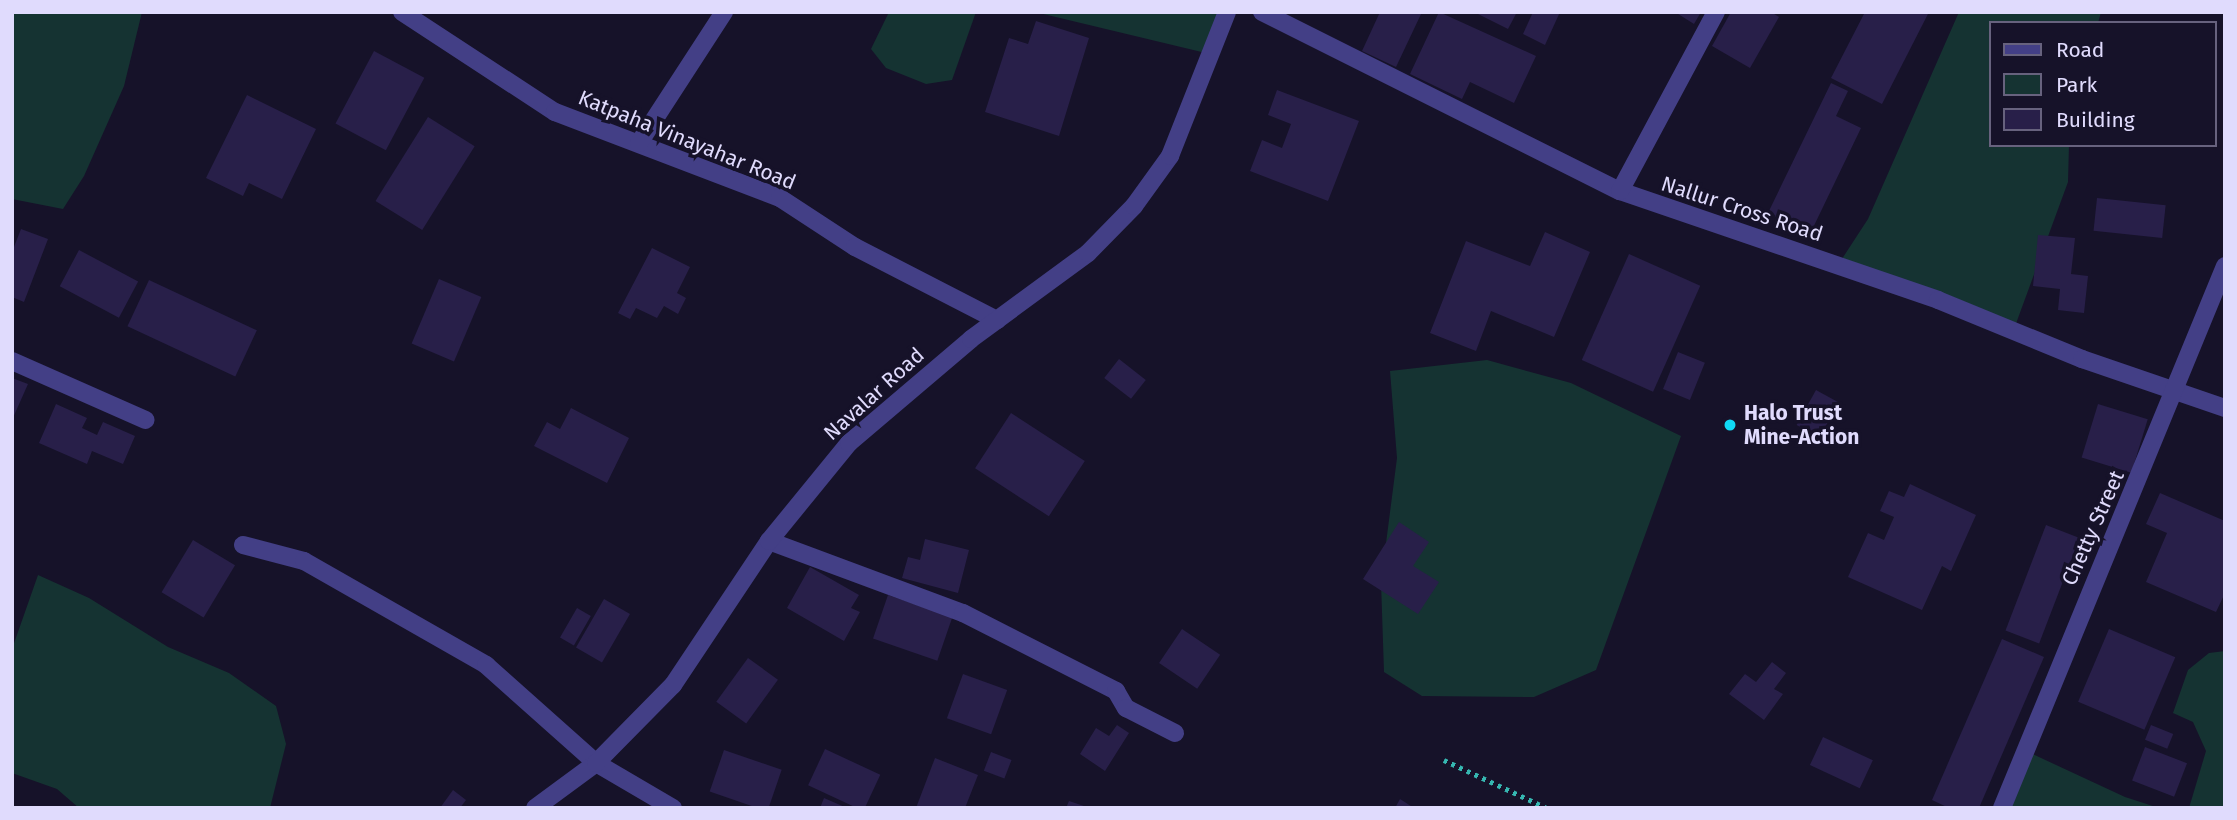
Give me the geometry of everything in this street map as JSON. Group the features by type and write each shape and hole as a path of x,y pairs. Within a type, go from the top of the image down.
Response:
{"street":[{"name":"Katpaha Vinayahar Road","path":"402,12 555,112 780,198 855,247 997,320"},
{"path":"639,143 724,12"},
{"name":"Navalar Road","path":"535,808 596,763 673,685 769,541 849,443 997,320 1088,253 1134,206 1170,156 1227,12"},
{"name":"Nallur Cross Road","path":"1262,12 1620,191 1938,300 2082,359 2177,389 2225,408"},
{"path":"1620,191 1716,12"},
{"name":"Chetty Street","path":"2002,808 2177,389 2225,265"},
{"path":"12,361 146,420"},
{"path":"769,541 963,613 1116,691 1126,708 1175,733"},
{"path":"243,545 304,561 486,665 596,763 673,808"}],"path":[{"path":"1444,760 1547,808"}],"green space":[{"path":"12,12 142,12 124,86 84,176 63,209 12,199"},
{"path":"889,12 976,12 952,80 926,84 886,68 871,49"},
{"path":"1035,12 1227,12 1210,54"},
{"path":"1959,12 2101,12 2099,21 1988,21 1988,147 2069,147 2068,182 2014,329 1838,265 1868,219"},
{"path":"1487,360 1571,383 1681,436 1596,670 1534,697 1422,696 1384,672 1381,582 1397,458 1390,371"},
{"path":"38,575 89,598 168,647 229,673 276,706 286,744 270,808 79,808 57,789 12,773 12,649"},
{"path":"2225,651 2225,808 2189,808 2206,751 2193,722 2173,713 2188,670 2209,653"},
{"path":"2026,751 2125,797 2159,808 2002,808"}],"building":[{"path":"1380,12 1422,12 1396,67 1362,51"},
{"path":"1439,12 1536,56 1514,103 1470,82 1462,99 1410,74"},
{"path":"1474,12 1517,12 1508,29"},
{"path":"1533,12 1560,12 1545,45 1523,34"},
{"path":"1675,12 1701,12 1694,24"},
{"path":"1731,12 1771,12 1779,17 1750,68 1712,46"},
{"path":"1865,12 1929,12 1882,104 1831,78"},
{"path":"1036,21 1089,38 1059,136 985,112 1009,38 1028,44"},
{"path":"374,51 424,78 386,150 336,123"},
{"path":"1831,83 1848,91 1836,116 1861,128 1810,234 1768,213"},
{"path":"1277,90 1359,121 1328,201 1250,171 1262,140 1282,148 1291,124 1268,115"},
{"path":"247,95 316,129 282,199 249,183 243,196 206,178"},
{"path":"428,117 475,146 422,230 376,201"},
{"path":"2097,198 2166,205 2162,238 2094,231"},
{"path":"21,229 48,239 24,302 12,297 12,252"},
{"path":"1545,232 1590,252 1554,337 1491,311 1476,351 1430,333 1466,241 1530,266"},
{"path":"2038,235 2075,238 2071,274 2088,276 2084,313 2058,310 2060,289 2033,286"},
{"path":"652,248 690,267 677,293 686,298 678,314 664,306 657,318 636,308 630,319 618,313"},
{"path":"79,250 138,281 119,318 60,286"},
{"path":"1629,254 1700,286 1653,392 1582,360"},
{"path":"439,279 481,297 454,361 412,343"},
{"path":"149,280 257,330 235,377 127,326"},
{"path":"1678,352 1705,363 1690,400 1663,389"},
{"path":"1119,359 1146,380 1131,399 1104,378"},
{"path":"12,378 28,384 12,420"},
{"path":"1816,390 1839,403 1819,438 1797,425"},
{"path":"56,404 87,418 82,428 97,435 103,422 135,436 123,464 92,451 87,464 39,443"},
{"path":"2098,404 2148,419 2131,473 2082,458"},
{"path":"571,408 629,438 607,483 534,446 547,422 560,429"},
{"path":"1011,413 1085,461 1049,516 975,468"},
{"path":"1910,484 1976,515 1951,571 1942,566 1922,610 1848,577 1868,533 1884,540 1894,517 1880,511 1889,491 1904,497"},
{"path":"2160,493 2225,521 2225,593 2216,612 2146,582 2167,533 2146,524"},
{"path":"1399,522 1429,542 1413,566 1439,582 1418,614 1363,579"},
{"path":"2046,525 2080,538 2039,643 2006,630"},
{"path":"925,539 969,550 958,593 902,578 908,557 920,560"},
{"path":"193,540 235,565 204,618 162,592"},
{"path":"810,567 859,595 851,608 860,612 844,641 787,608"},
{"path":"888,595 952,617 937,661 873,638"},
{"path":"604,599 630,614 602,662 576,647"},
{"path":"577,608 591,616 574,645 560,637"},
{"path":"1182,629 1220,655 1197,689 1159,663"},
{"path":"2109,629 2175,657 2144,730 2078,702"},
{"path":"2002,639 2044,657 1979,808 1949,808 1932,800"},
{"path":"748,658 778,680 746,723 716,702"},
{"path":"1772,662 1786,673 1774,689 1783,694 1764,720 1729,694 1745,674 1756,682"},
{"path":"963,674 1007,690 991,734 947,718"},
{"path":"1117,725 1129,733 1105,771 1080,754 1096,728 1109,736"},
{"path":"2151,725 2173,734 2167,749 2145,740"},
{"path":"1823,737 1873,760 1860,788 1810,765"},
{"path":"2145,747 2187,763 2174,797 2132,781"},
{"path":"825,749 880,775 865,808 857,808 808,785"},
{"path":"724,750 782,770 769,808 757,808 710,792"},
{"path":"991,752 1012,760 1004,779 984,771"},
{"path":"935,758 978,775 965,808 916,808"},
{"path":"453,790 466,800 460,808 440,808"},
{"path":"824,798 847,808 820,808"},
{"path":"1400,799 1414,808 1395,808"},
{"path":"1069,801 1087,807 1087,808 1066,808"}],"place":[{"name":"Halo Trust Mine-Action","path":"1730,425"}]}
